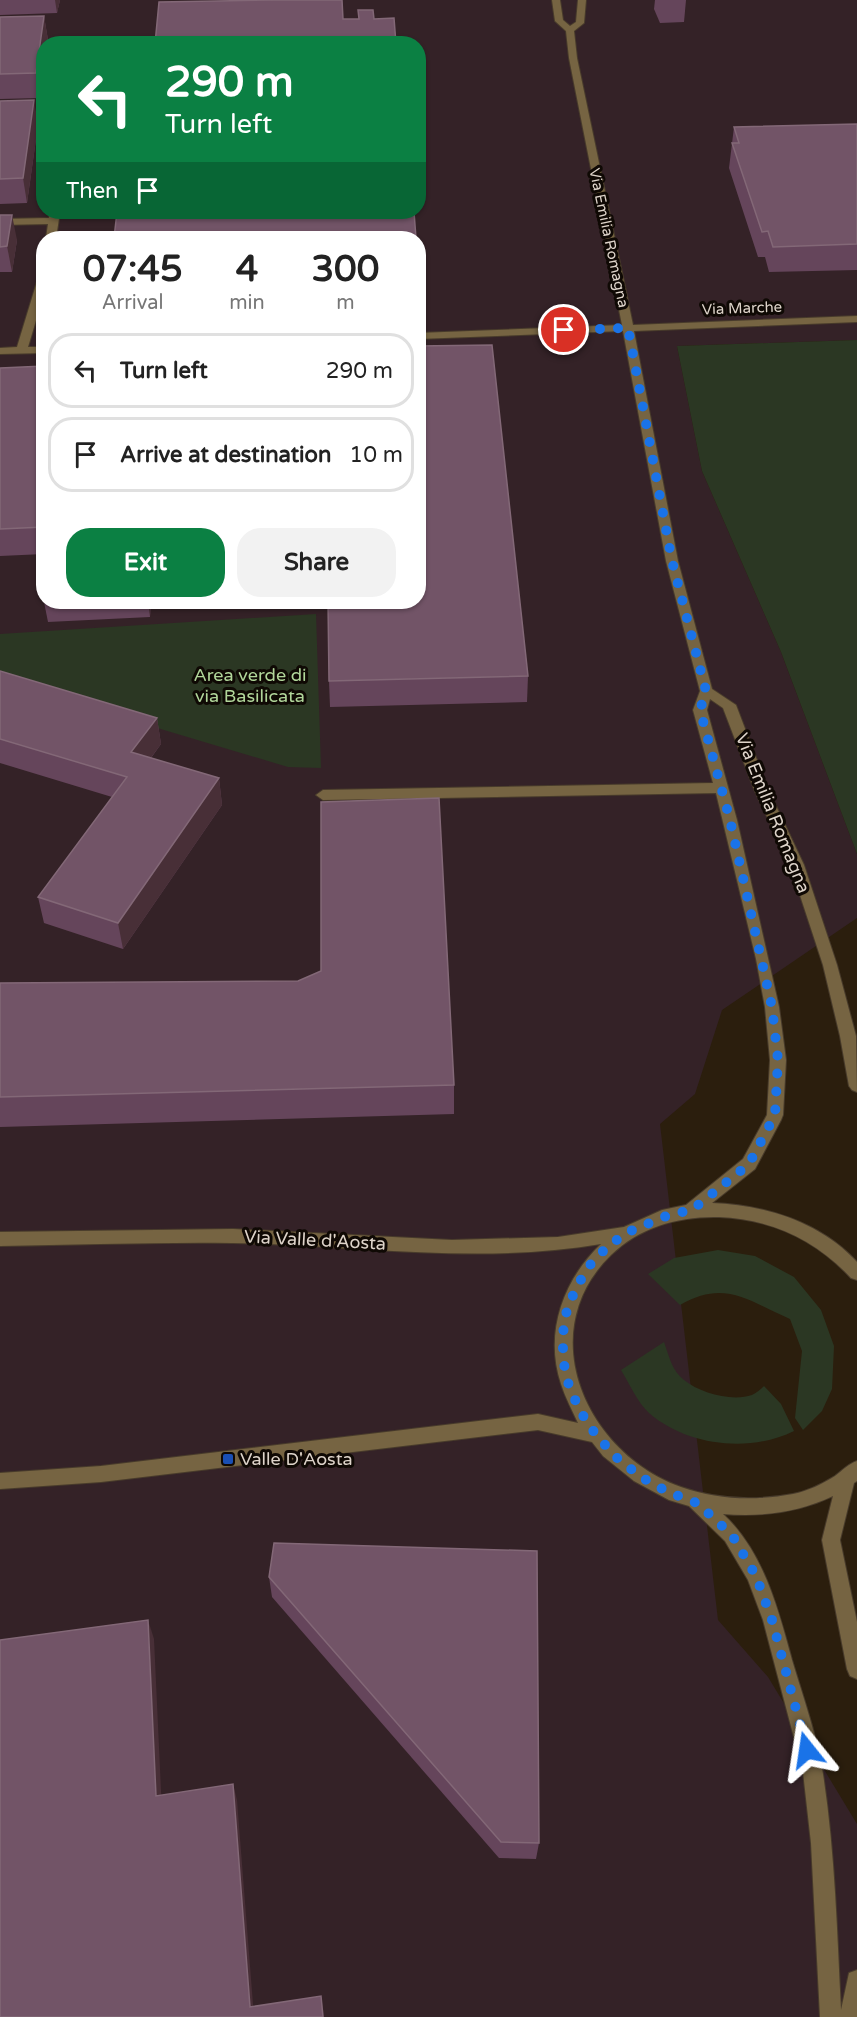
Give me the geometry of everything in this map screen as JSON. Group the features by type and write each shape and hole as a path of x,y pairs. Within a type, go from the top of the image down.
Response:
{"street":[{"name":"Via Emilia Romagna","path":"556,0 559,21 570,30 583,112 628,328 672,561 706,691 700,710 763,959 772,1007 778,1060 775,1115 749,1164 692,1210"},
{"path":"570,30 580,23 582,0"},
{"path":"0,116 36,115"},
{"path":"0,222 36,218"},
{"path":"22,350 36,302"},
{"name":"Via Marche","path":"426,336 857,319"},
{"path":"0,351 36,350"},
{"name":"Via Emilia Romagna","path":"706,691 729,705 761,789 797,865 830,965 848,1035 857,1086"},
{"path":"323,795 721,788"},
{"name":"Via Emilia Romagna","path":"852,1474 814,1497 777,1507 738,1509 697,1503 668,1492 641,1477 616,1457 596,1435 580,1411 569,1386 563,1360 563,1333 567,1309 586,1272 607,1247 628,1232 669,1215 692,1210 726,1210 761,1215 794,1227 825,1244 857,1272"},
{"name":"Via Valle d'Aosta","path":"0,1239 233,1236 452,1247 558,1244 628,1232"},
{"path":"0,1481 101,1474 538,1422 596,1435"},
{"name":"Via Emilia Romagna","path":"852,1474 831,1539 857,1669"},
{"name":"Via Emilia Romagna","path":"697,1503 732,1535 756,1576 772,1620 813,1772 821,1843 831,2017"},
{"path":"851,2017 857,1981"}],"shaded area":[{"path":"0,0 857,0 857,340 677,346 702,471 781,652 857,854 857,918 722,1010 695,1094 660,1124 718,1620 768,1677 857,1824 857,2017 0,2017"}],"green space":[{"path":"857,340 857,854 781,652 702,471 677,346"},
{"name":"Area verde di via Basilicata","path":"316,614 321,768 288,767 0,681 0,634"},
{"path":"718,1250 755,1256 794,1277 821,1310 834,1346 832,1389 822,1411 803,1430 795,1418 802,1351 790,1319 749,1300 724,1293 696,1297 680,1305 648,1274 674,1258"},
{"path":"664,1342 671,1363 684,1380 691,1385 726,1397 752,1395 764,1386 781,1404 794,1431 758,1442 719,1443 682,1433 664,1424 645,1409 621,1370"}],"building":[{"path":"342,0 343,19 359,19 358,10 373,10 374,19 394,18 395,36 156,36 159,2"},
{"path":"44,16 41,36 36,36 36,73 0,74 0,17"},
{"path":"34,100 23,178 0,179 0,101"},
{"path":"857,124 857,244 773,247 768,231 762,232 732,143 739,143 734,127"},
{"path":"0,215 12,215 7,246 0,247"},
{"path":"116,219 415,219 415,231 115,231"},
{"path":"492,345 528,676 329,681 328,609 426,609 426,346"},
{"path":"36,366 36,527 0,529 0,368"},
{"path":"0,671 157,718 131,752 219,778 118,923 38,897 127,777 0,739"},
{"path":"439,798 454,1085 0,1097 0,983 298,981 321,971 321,802"},
{"path":"274,1543 537,1551 539,1843 501,1842 269,1577"},
{"path":"148,1620 156,1796 233,1784 250,2007 321,1996 323,2017 0,2017 0,1640"}],"place":[{"name":"Valle D'Aosta","path":"228,1459"}],"route":[{"path":"564,330 628,328 672,561 706,691 700,710 730,820 763,959 772,1007 778,1060 775,1115 749,1164 692,1210 648,1222 628,1232 607,1247 590,1265 567,1309 563,1333 563,1360 569,1386 580,1411 596,1435 616,1457 641,1477 668,1492 697,1503 732,1535 756,1576 772,1620 807,1750"}]}
